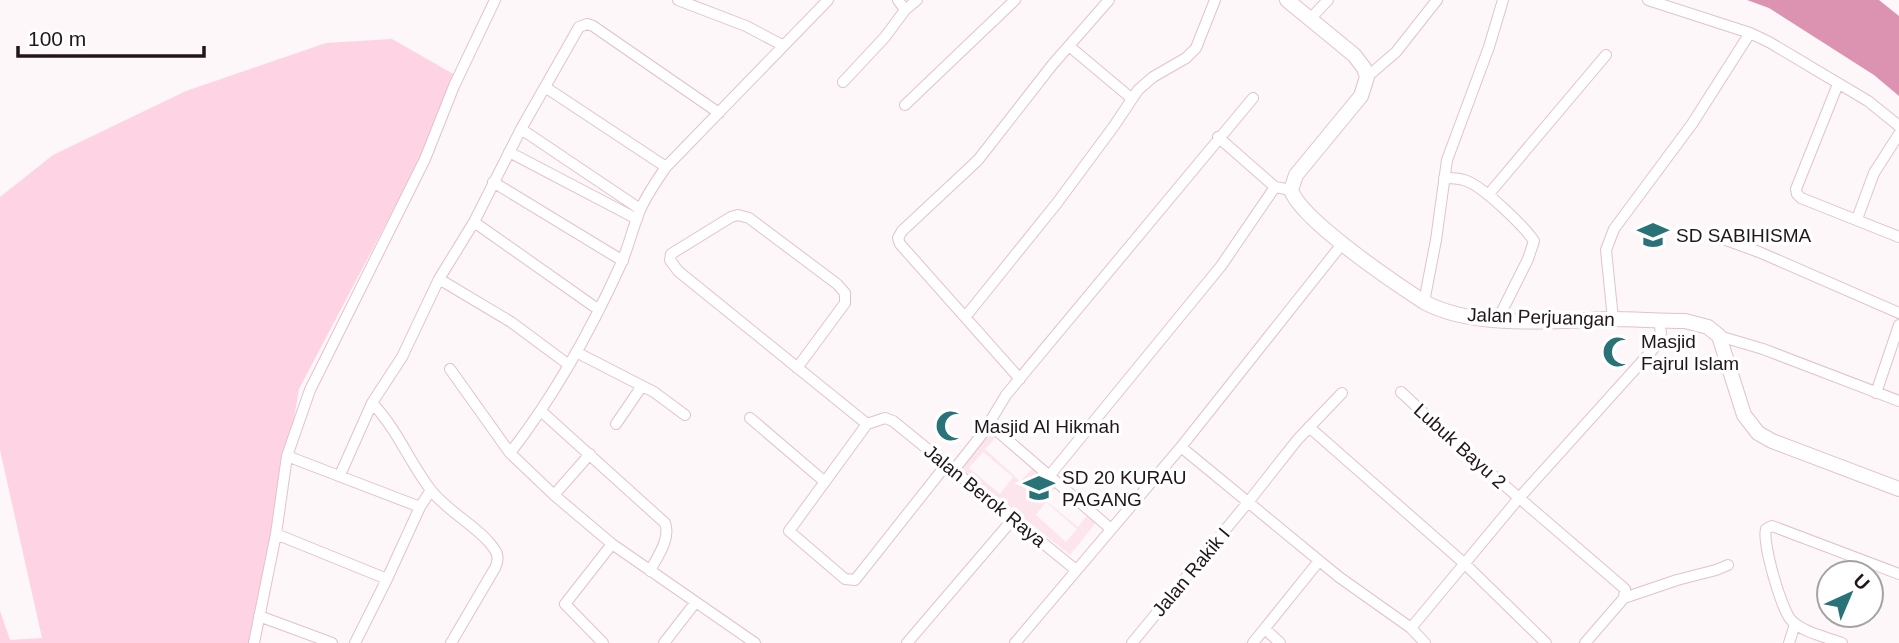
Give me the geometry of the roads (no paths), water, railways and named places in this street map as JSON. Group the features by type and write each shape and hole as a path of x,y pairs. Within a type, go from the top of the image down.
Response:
{"street":[{"path":"254,643 276,534 287,456 310,390 425,159 454,86 495,0"},
{"path":"678,0 746,26 782,46"},
{"path":"510,453 542,412 599,310 623,261 639,214 666,167 828,0"},
{"path":"898,0 905,10"},
{"path":"843,82 886,37 905,10 917,0"},
{"path":"905,105 1015,0"},
{"path":"1020,379 900,244 899,235 978,160 1109,0"},
{"path":"965,316 1057,203 1114,126 1131,98 1145,82 1180,62 1196,48 1215,0"},
{"path":"1287,0 1361,62 1367,78"},
{"path":"1311,19 1328,0"},
{"path":"1218,137 1275,187 1291,190 1296,175 1361,96 1367,78 1396,52 1437,0"},
{"path":"1424,302 1450,147 1489,47 1503,0"},
{"path":"1648,0 1750,33 1868,101 1899,126"},
{"path":"341,475 372,403 402,357 439,279 474,222 521,129 576,31 582,25 587,24 719,113"},
{"path":"1613,319 1606,250 1610,237 1624,214 1692,124 1750,33"},
{"path":"1069,46 1131,98"},
{"path":"1488,195 1606,55"},
{"path":"1838,84 1796,192 1801,198 1899,237"},
{"path":"545,87 666,167"},
{"path":"797,368 845,303 845,293 837,284 749,218 738,215 726,219 671,254 671,263 678,271 797,368 867,424 789,531 845,579 852,581 857,579 989,424 998,406 1253,98"},
{"path":"521,129 639,214"},
{"path":"1857,219 1874,173 1899,134"},
{"path":"509,152 639,214"},
{"path":"1444,178 1464,180 1488,195 1534,241 1498,319"},
{"path":"493,182 623,261"},
{"path":"1050,475 1221,266 1275,187"},
{"name":"Jalan Perjuangan","path":"1291,190 1303,210 1342,244 1438,309 1498,319 1613,319 1698,324 1712,329 1719,336"},
{"path":"474,222 599,310"},
{"path":"1727,240 1899,313"},
{"path":"1015,643 1181,447 1342,244"},
{"path":"439,279 511,322 569,365"},
{"path":"1411,628 1519,498 1656,347 1661,333 1659,321"},
{"path":"1876,393 1899,325"},
{"path":"1719,336 1763,349 1899,401"},
{"path":"1719,336 1744,415 1758,433 1772,441 1899,489"},
{"path":"576,352 642,386 685,415"},
{"path":"450,369 510,453 554,495 612,544 755,643"},
{"path":"616,424 642,386"},
{"name":"Lubuk Bayu 2","path":"1401,392 1622,586 1626,592 1624,598"},
{"path":"1342,393 1309,427 1465,564 1546,643"},
{"path":"372,403 396,432 431,490 484,537 499,558 451,643"},
{"path":"542,412 665,523 666,538 650,571"},
{"path":"750,418 825,482"},
{"name":"Jalan Berok Raya","path":"867,424 885,418 893,421 1076,570"},
{"path":"989,424 1111,529"},
{"name":"Jalan Rakik I","path":"1132,643 1309,427"},
{"path":"1181,447 1319,561 1411,628 1425,643"},
{"path":"554,495 590,454"},
{"path":"287,456 420,507"},
{"path":"355,643 420,507 431,490"},
{"path":"907,643 1013,519"},
{"path":"1842,643 1795,624 1787,615 1768,558 1765,536 1769,527 1790,532 1899,574"},
{"path":"276,534 387,579"},
{"path":"603,643 565,604 612,544"},
{"path":"1253,643 1319,561"},
{"path":"1584,643 1624,598 1728,565"},
{"path":"664,643 695,603"},
{"path":"259,616 332,643"},
{"path":"1789,643 1795,624"},
{"path":"1265,629 1280,643"}],"place":[{"name":"SD SABIHISMA","path":"1653,235"},
{"name":"Masjid Fajrul Islam","path":"1618,352"},
{"name":"Masjid Al Hikmah","path":"951,426"},
{"name":"SD 20 KURAU PAGANG","path":"1039,488"}]}
